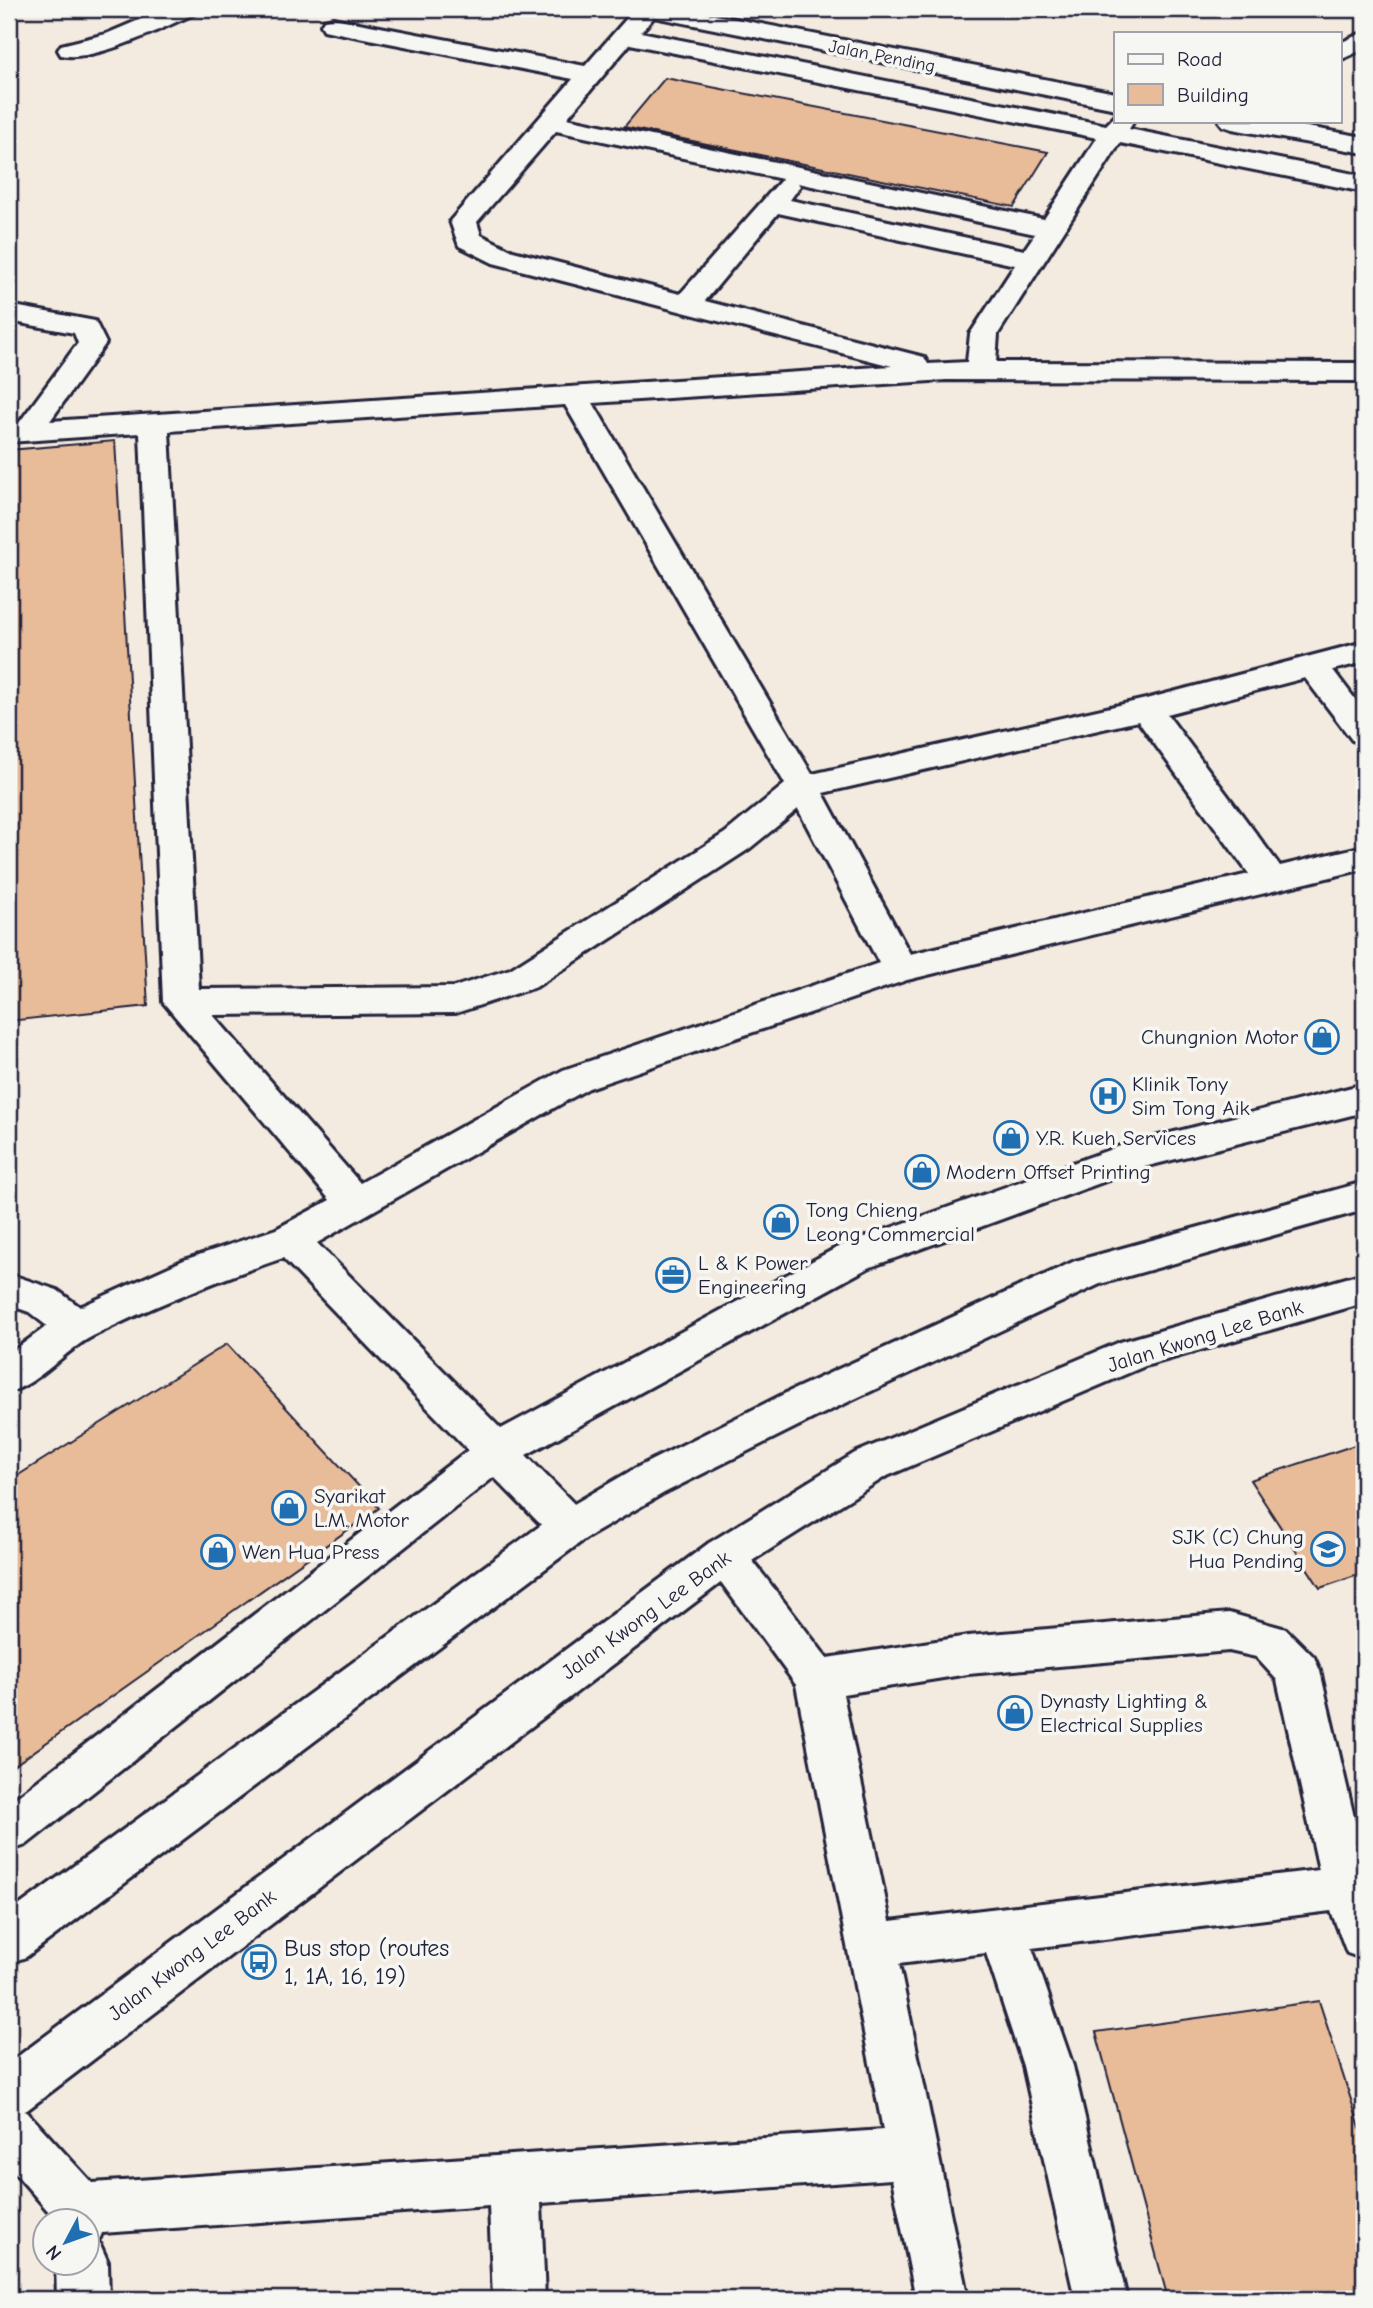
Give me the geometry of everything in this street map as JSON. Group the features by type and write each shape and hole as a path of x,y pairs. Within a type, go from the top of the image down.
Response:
{"street":[{"path":"70,50 114,40 185,9"},
{"path":"648,9 463,221 469,240 503,257 946,371"},
{"name":"Jalan Pending","path":"648,9 731,18 1114,101"},
{"path":"332,25 592,75"},
{"path":"625,36 1117,128 1364,184"},
{"path":"1342,52 1364,39"},
{"path":"550,122 1051,229"},
{"path":"1264,123 1364,145"},
{"path":"981,370 984,334 1117,128"},
{"path":"687,304 796,175"},
{"path":"772,204 1031,260"},
{"path":"9,313 85,327 92,343 18,432"},
{"path":"18,432 946,371 1364,372"},
{"path":"575,397 803,787 900,969"},
{"path":"154,424 181,1002 355,1203"},
{"path":"181,1002 456,1000 523,978 737,841 803,787 1146,709 1364,652"},
{"path":"1313,666 1364,733"},
{"path":"1146,709 1272,880"},
{"path":"9,1376 76,1326 198,1271 290,1240 576,1079 900,969 1364,858"},
{"path":"9,1830 497,1451 854,1257 1138,1155 1364,1098"},
{"path":"9,1941 272,1744 570,1527 649,1481 800,1405 1089,1272 1364,1196"},
{"path":"290,1240 570,1527"},
{"name":"Jalan Kwong Lee Bank","path":"9,2093 724,1556 870,1465 1134,1353 1364,1288"},
{"path":"9,1289 43,1301 76,1326"},
{"path":"724,1556 817,1679 942,2299"},
{"path":"817,1679 968,1655 1216,1633 1229,1632 1270,1642 1298,1671 1347,1888 1364,1937"},
{"path":"870,1945 1347,1888"},
{"path":"1002,1929 1048,2066 1101,2299"},
{"path":"9,2129 74,2206"},
{"path":"102,2213 514,2179 913,2153"},
{"path":"514,2179 519,2299"},
{"path":"82,2276 83,2299"}],"building":[{"path":"665,78 1048,152 1014,207 624,127"},
{"path":"115,441 148,1006 9,1021 9,450"},
{"path":"227,1344 379,1508 9,1769 9,1481"},
{"path":"1364,1442 1364,1573 1320,1588 1250,1480"},
{"path":"1319,2001 1364,2140 1364,2299 1168,2299 1096,2032"}],"place":[{"name":"Chungnion Motor","path":"1322,1037"},
{"name":"Klinik Tony Sim Tong Aik","path":"1108,1096"},
{"name":"Y.R. Kueh Services","path":"1011,1138"},
{"name":"Modern Offset Printing","path":"922,1172"},
{"name":"Tong Chieng Leong Commercial","path":"781,1222"},
{"name":"L & K Power Engineering","path":"673,1275"},
{"name":"Syarikat L.M. Motor","path":"289,1508"},
{"name":"SJK (C) Chung Hua Pending","path":"1328,1549"},
{"name":"Wen Hua Press","path":"218,1552"},
{"name":"Dynasty Lighting & Electrical Supplies","path":"1015,1713"},
{"name":"Bus stop (routes 1, 1A, 16, 19)","path":"259,1962"}]}
